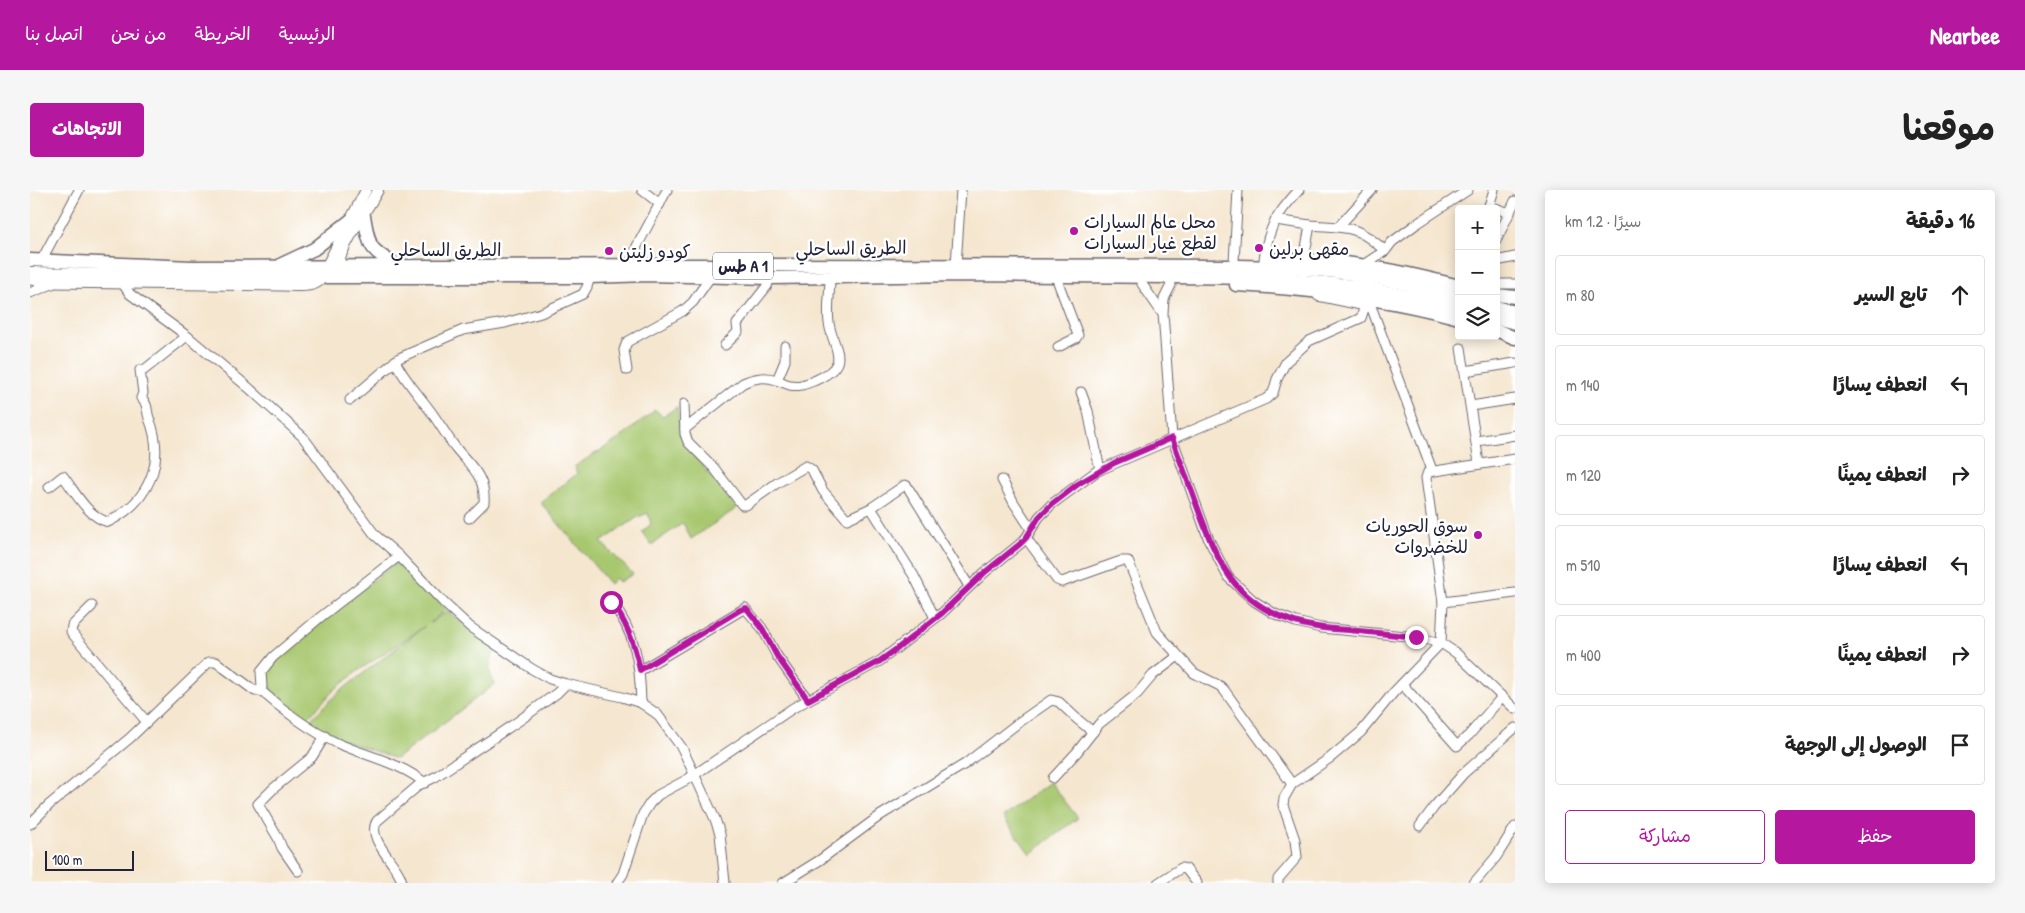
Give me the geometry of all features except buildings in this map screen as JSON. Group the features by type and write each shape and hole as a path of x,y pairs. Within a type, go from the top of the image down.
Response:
{"highway":[{"path":"364,216 368,241 371,247 398,266"},
{"path":"279,266 314,249 351,220"},
{"path":"1218,266 1234,262 1304,259 1363,265 1455,299"},
{"name":"الطريق الساحلي","path":"36,261 191,267 279,266 330,271 590,277 648,275 695,270 711,276 956,265 1218,266 1325,270 1410,285 1455,299"},
{"name":"الطريق الساحلي","path":"30,273 135,276 330,271 398,266 632,266 771,272 830,277 1239,277 1323,282 1455,299"},
{"path":"1120,278 1142,284 1237,285 1312,291 1368,298 1455,317"},
{"path":"1500,295 1515,297"},
{"path":"1500,308 1515,312"},
{"path":"1500,319 1515,323"},
{"path":"1500,332 1515,338"}],"main road":[{"path":"330,271 351,220 366,190"},
{"path":"330,271 378,190"}],"street":[{"path":"36,261 79,190"},
{"path":"642,190 660,204"},
{"path":"632,266 637,246 667,190"},
{"path":"956,265 961,190"},
{"path":"1234,262 1238,190"},
{"path":"1264,260 1268,233 1275,220 1298,190"},
{"path":"1339,226 1372,190"},
{"path":"1363,265 1385,251 1392,242 1468,190"},
{"path":"1489,205 1494,190"},
{"path":"1500,233 1515,202"},
{"path":"1500,210 1510,213"},
{"path":"1275,220 1351,228 1361,232 1385,251"},
{"path":"1304,259 1310,225"},
{"path":"1500,260 1515,257"},
{"path":"30,280 54,283 145,285 309,285 318,284 330,271"},
{"path":"725,346 738,332 737,324 771,272"},
{"path":"627,370 624,350 627,342 684,310 693,302 711,276"},
{"path":"350,400 396,361 464,330 505,323 541,313 583,294 590,277"},
{"path":"684,429 743,383 759,378 800,386 823,377 833,370 838,362 839,354 828,321 830,277"},
{"path":"1056,277 1078,335 1058,348"},
{"path":"30,293 54,283"},
{"path":"123,284 130,294 187,336 249,388 302,437 375,535 399,556 470,627 532,669 566,684 641,703 657,714 682,748 718,827 725,883"},
{"path":"1142,284 1163,313"},
{"path":"1500,284 1515,284"},
{"path":"141,301 145,285"},
{"path":"1171,285 1164,299 1163,313 1172,438 1209,540 1228,577 1254,601 1275,614 1296,622 1321,628 1416,637 1441,643 1456,653 1515,709"},
{"path":"618,883 623,874 643,814 658,795 694,774 793,708 880,661 935,618 969,586 1026,538 1052,504 1100,470 1266,399 1273,393 1280,372 1296,352 1309,341 1361,318 1364,309 1361,305 1318,297 1312,291"},
{"path":"1368,298 1432,470"},
{"path":"50,487 63,476 90,511 100,520 108,522 126,511 141,496 156,465 157,448 154,426 148,416 148,404 141,398 140,370 144,370 187,336"},
{"path":"777,380 785,361 785,346"},
{"path":"1461,348 1477,441 1479,464"},
{"path":"396,361 414,392 428,408 456,448 475,468 485,496 484,504 469,518"},
{"path":"1465,371 1515,363"},
{"path":"1081,392 1088,411 1100,470"},
{"path":"1471,406 1515,399"},
{"path":"684,404 684,429 688,442 714,468 742,505 806,466 812,470 823,491 842,516 847,519 871,508 905,485 908,486 969,586"},
{"path":"1477,441 1515,435"},
{"path":"1278,883 1278,879 1297,857 1295,840 1283,805 1284,798 1292,784 1330,758 1361,732 1402,684 1441,643 1444,602 1426,478 1428,472 1515,459"},
{"path":"1002,480 1031,530"},
{"path":"871,508 910,569 935,618"},
{"path":"1026,538 1057,580 1062,582 1121,561 1128,561 1157,632 1194,673 1220,686 1224,690 1292,784"},
{"path":"260,690 262,687 261,672 273,657 318,619 399,556"},
{"path":"1444,602 1515,593"},
{"path":"611,602 626,625 636,650 640,670 641,703"},
{"path":"92,606 72,626 71,632 146,722"},
{"path":"640,670 746,608 762,628 777,656 808,700"},
{"path":"1053,778 1099,724 1137,694 1153,676 1178,656"},
{"path":"30,824 49,805 130,738 209,662 216,662 255,691 260,690 279,708 325,736 410,771 425,782"},
{"path":"402,883 400,875 379,844 375,825 412,790 520,720 566,684"},
{"path":"1402,684 1456,746 1470,735 1502,697"},
{"path":"783,883 820,860 895,806 966,764 1051,700 1059,702 1093,732"},
{"path":"1420,826 1463,774 1515,728"},
{"path":"298,871 282,848 258,804 274,788 312,757 325,736"},
{"path":"1474,883 1496,857 1515,827"},
{"path":"1158,883 1181,868 1186,869 1197,883"}],"green space":[{"path":"677,407 680,434 695,457 737,508 691,539 683,523 651,545 642,532 651,524 648,513 638,517 601,542 633,574 619,582 616,578 610,584 540,502 577,474 575,466 619,439 655,410 663,416"},
{"path":"400,559 446,609 430,623 447,611 496,649 490,666 495,684 396,759 337,738 308,722 339,692 425,626 358,671 334,690 306,720 273,695 267,681 270,667 298,640"},
{"path":"1050,782 1078,818 1030,854 1003,817"}],"place":[{"name":"محل عالم السيارات لقطع غيار السيارات","path":"1074,231"},
{"name":"مقهى برلين","path":"1259,248"},
{"name":"كودو زليتن","path":"609,251"},
{"name":"سوق الحوريات للخضروات","path":"1478,535"}],"route":[{"path":"611,602 626,625 636,650 640,670 746,608 762,628 777,656 808,700 880,661 941,614 969,586 1020,544 1039,517 1052,504 1078,484 1114,463 1172,438 1209,540 1228,577 1240,590 1275,614 1296,622 1321,628 1416,637"}]}
